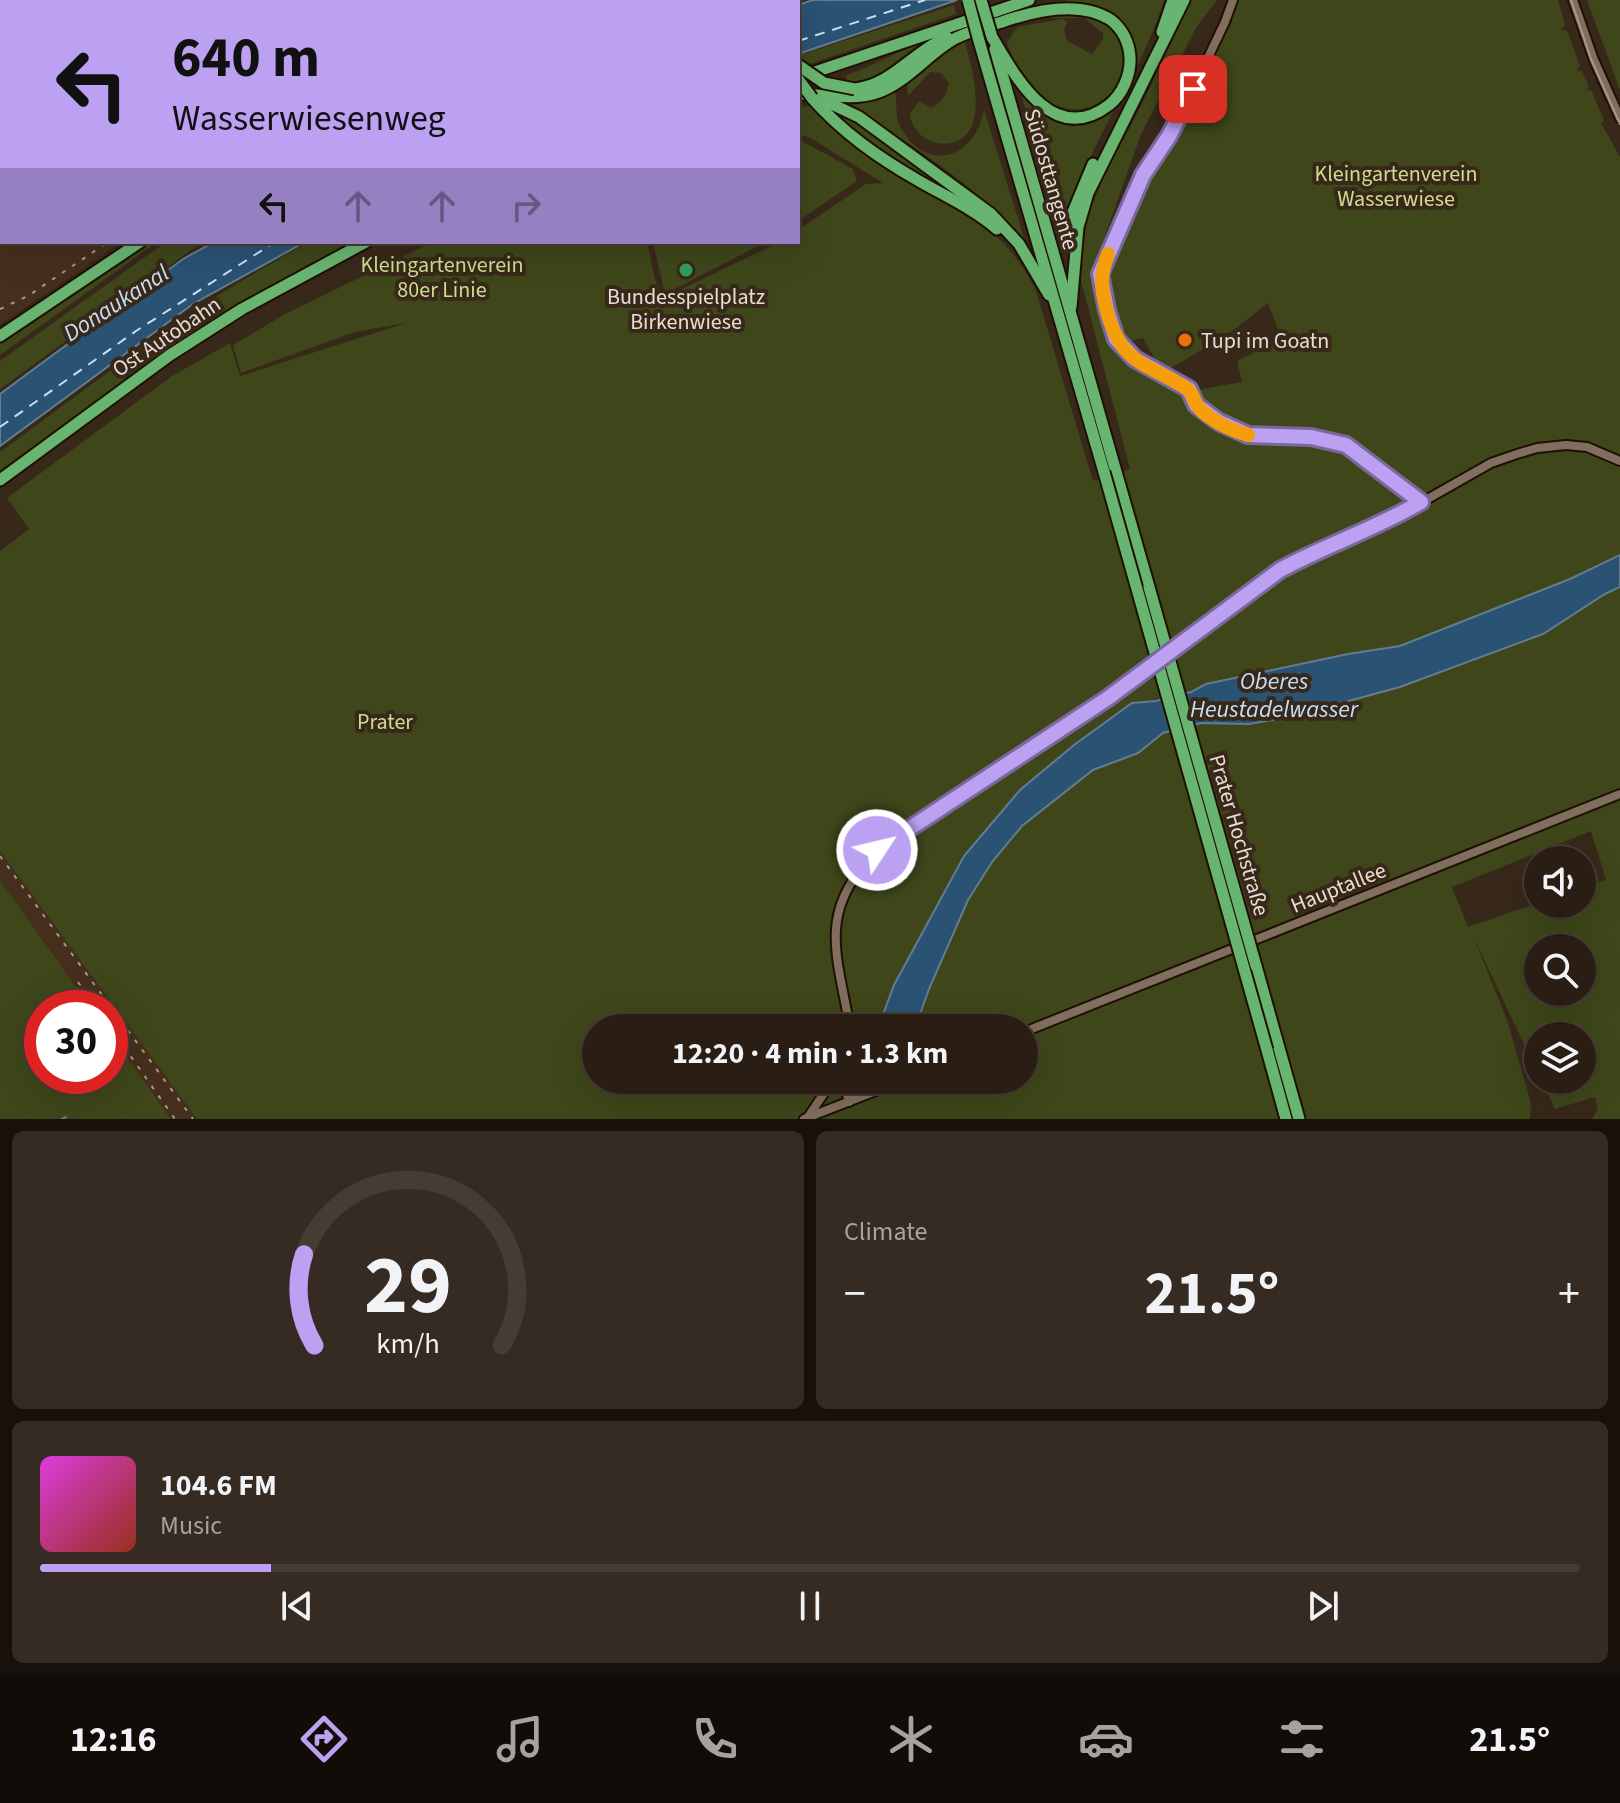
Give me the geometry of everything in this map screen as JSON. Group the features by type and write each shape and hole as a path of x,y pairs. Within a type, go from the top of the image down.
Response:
{"highway":[{"name":"Südosttangente","path":"968,0 1057,310 1110,471"},
{"path":"804,94 857,97 874,94 888,88 943,46 967,33 1037,10 1065,5 1099,11 1124,35 1129,51 1129,72 1117,97 1102,109 1083,116 1063,115 1043,107 1026,92 992,37 981,0"},
{"path":"800,77 1029,0"},
{"path":"800,67 824,83 855,89 879,83 924,48 943,38 1055,0"},
{"path":"1071,315 1068,264 1073,212 1091,169 1163,32 1173,0"},
{"path":"1071,315 1075,245 1088,193 1163,48 1184,0"},
{"name":"Südosttangente","path":"992,37 1071,315 1110,471"},
{"path":"800,80 826,113 870,151 984,218 1024,255"},
{"path":"804,94 849,110 969,196 1019,244 1057,310"},
{"path":"0,336 137,244"},
{"name":"Ost Autobahn","path":"0,480 182,347 268,294 362,244"},
{"name":"Prater Hochstraße","path":"1110,471 1286,1119"},
{"name":"Prater Hochstraße","path":"1110,471 1299,1119"}],"street":[{"path":"1233,0 1182,112 1143,175 1100,274 1107,310 1118,342 1154,372 1189,389 1196,405 1206,414 1240,432 1261,437 1311,437 1346,445 1421,502"},
{"path":"1573,0 1594,60 1620,118"},
{"path":"847,1014 834,953 836,920 847,886 859,867 877,850 1108,698 1280,570 1307,555 1366,532 1491,463 1537,448 1566,445 1587,447 1620,461"},
{"name":"Hauptallee","path":"1038,1026 1620,794"},
{"path":"806,1118 823,1094"},
{"path":"847,1094 849,1102"},
{"path":"806,1118 869,1094"}],"shaded area":[{"path":"0,244 118,244 0,325"},
{"path":"0,851 102,990 78,990 0,880"},
{"path":"128,1025 197,1119 171,1119 128,1059"}],"green space":[{"path":"1164,0 1140,60 1082,175 1064,237 1061,236 1020,90 1050,114 1107,110 1133,63 1104,11 1086,4 1061,2"},
{"name":"Prater","path":"1191,0 1217,0 1196,28 1141,134 1100,250 1099,293 1114,347 1138,367 1185,392 1242,382 1237,361 1282,339 1268,303 1226,336 1162,373 1143,338 1122,343 1115,329 1102,278 1118,237 1147,177 1171,139 1236,0 1558,0 1565,25 1560,30 1567,31 1580,66 1576,70 1582,71 1589,87 1585,91 1591,90 1604,120 1601,123 1620,157 1620,1119 1592,1119 1598,1109 1595,1097 1555,1109 1548,1094 1596,1094 1596,1022 1524,1022 1524,1044 1474,938 1507,1020 1524,1079 1524,1094 1528,1094 1531,1103 1530,1119 197,1119 128,1025 128,990 102,990 0,851 0,551 29,529 7,498 172,376 230,343 240,376 406,323 355,332 241,373 233,345 287,313 429,244 647,244 655,279 663,298 776,244 800,244 800,229 866,184 883,183 800,134 800,106 815,107 980,222 1019,262 1036,291 1093,481 1130,469 1078,269 1082,261 1088,215 1103,178"},
{"path":"1587,0 1620,0 1620,90"},
{"path":"954,5 956,14 807,65 800,55"},
{"path":"1065,11 1093,16 1106,23 1117,37 1125,59 1121,80 1109,96 1091,107 1069,109 1046,100 1025,79 1007,43 1017,27 1062,19 1068,22 1064,29 1067,41 1092,54 1103,39 1103,33 1084,18 1023,18"},
{"path":"941,35 912,50 872,79 849,82 845,76 917,44"},
{"path":"964,38 975,89 974,119 961,139 940,144 921,135 910,114 919,101 931,108 938,104 949,83 941,73 930,72 908,96 907,82"},
{"path":"895,91 901,128 912,142 936,155 949,155 971,140 984,110 1027,247 970,188 847,103 872,101"},
{"path":"824,103 843,110 975,207 878,147"},
{"path":"800,140 853,169 857,181 800,220"},
{"path":"145,244 154,244 0,355 0,343"},
{"path":"163,244 199,244 0,389 0,361"},
{"path":"306,244 350,244 216,320 0,472 0,452 127,356 248,277"},
{"name":"Bundesspielplatz Birkenwiese","path":"653,244 762,244 665,294"},
{"path":"0,880 78,990 24,990 24,1094 128,1094 128,1059 171,1119 0,1119"}],"water":[{"path":"813,0 957,0 800,53 800,4"},
{"name":"Donaukanal","path":"210,244 301,244 193,304 0,446 0,394 183,259"},
{"name":"Oberes Heustadelwasser","path":"1620,555 1620,587 1543,634 1400,687 1290,717 1249,724 1201,723 1163,733 1138,753 1093,770 1022,826 992,862 968,900 920,1014 883,1014 894,985 964,856 1020,790 1074,745 1132,703 1156,701 1191,692 1206,684 1400,646 1570,579"}],"waterway":[{"path":"62,1119 66,1117"}],"ferry route":[{"path":"800,40 925,0"},
{"path":"0,427 136,331 272,244"}],"tram line":[{"path":"1571,0 1591,59 1620,124"}],"railway":[{"path":"0,309 28,296 105,244"},
{"path":"0,856 193,1119"},
{"path":"78,982 84,990"},
{"path":"128,1052 175,1119"}],"slow traffic":[{"path":"1108,254 1100,274 1102,289 1111,325 1121,346 1154,372 1189,389 1196,405 1206,414 1248,435"}],"place":[{"name":"Bundesspielplatz Birkenwiese","path":"686,270"},
{"name":"Tupi im Goatn","path":"1185,340"}],"route":[{"path":"877,850 1108,698 1280,570 1307,555 1366,532 1421,502 1346,445 1311,437 1248,435 1219,422 1196,405 1189,389 1135,359 1116,339 1100,274 1143,175 1169,136 1193,89"}],"park label":[{"name":"Kleingartenverein Wasserwiese","path":"1396,186"},
{"name":"Kleingartenverein 80er Linie","path":"442,276"}]}
